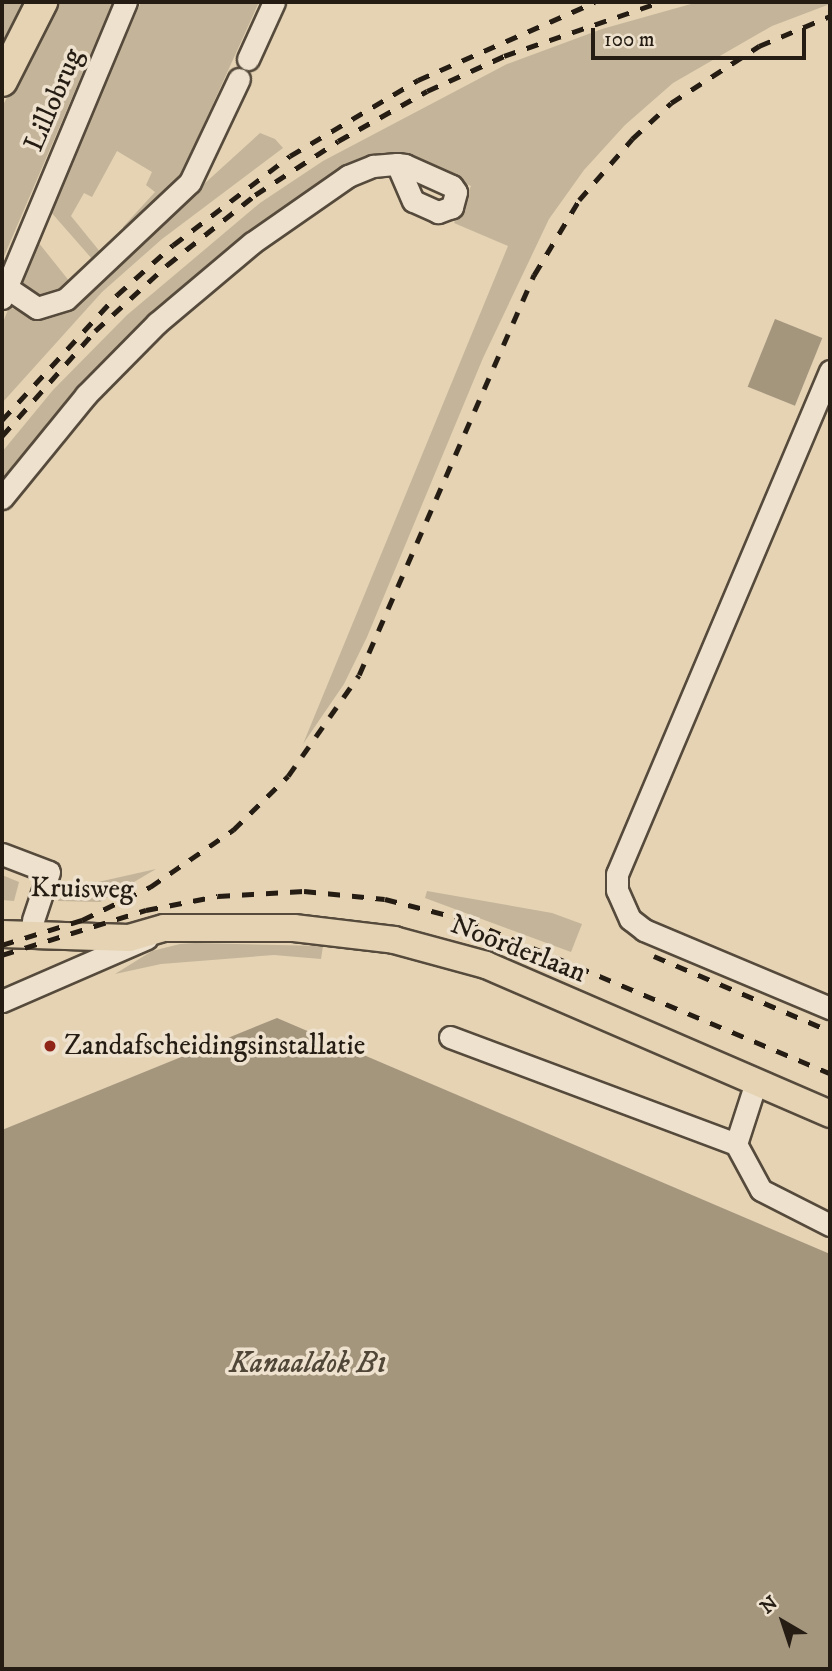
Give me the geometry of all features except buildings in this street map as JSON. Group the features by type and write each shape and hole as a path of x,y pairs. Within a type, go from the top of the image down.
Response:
{"highway":[{"path":"2,81 42,2"}],"main road":[{"name":"Kruisweg","path":"2,919 142,920 164,928"},
{"name":"Kruisweg","path":"2,934 129,938 164,928"},
{"name":"Noorderlaan","path":"164,928 343,931 455,954 830,1114"}],"street":[{"name":"Lillobrug","path":"4,293 126,2"},
{"path":"248,59 274,2"},
{"path":"4,293 37,308 66,299 190,182 239,79"},
{"path":"2,498 86,395 196,289 348,177 373,166 397,164"},
{"path":"830,371 618,874 617,890 630,919 644,930 830,1008"},
{"path":"2,854 49,872 33,920"},
{"path":"2,1001 93,965 164,928"},
{"path":"450,1037 736,1144 761,1190 830,1225"},
{"path":"736,1144 756,1082"}],"shaded area":[{"path":"2,2 24,2 2,43"},
{"path":"57,2 113,2 2,261 2,107"},
{"path":"141,2 259,2 179,179 128,232 123,227 155,192 146,185 152,172 117,151 92,197 84,193 71,216 101,253 93,260 50,211"},
{"path":"698,2 830,4 772,26 673,83 625,125 584,170 549,219 483,358 367,637 344,684 303,744 508,246 454,223 471,186 397,152 355,163 294,203 2,486 2,452 53,390 127,315 260,203 323,161 507,64 602,29"},
{"path":"260,133 275,139 283,148 162,239 102,292 2,403 2,325 9,307 40,320 61,314"},
{"path":"38,242 70,282 51,297 37,299 22,284"},
{"path":"156,869 100,902 58,901 58,891"},
{"path":"2,875 19,882 14,901 2,900"},
{"path":"427,891 552,913 582,924 571,952 425,898"},
{"path":"180,944 323,946 321,959 274,955 161,964 115,974 152,951"}],"water":[{"path":"775,319 822,338 795,406 748,387"},
{"name":"Kanaaldok B1","path":"277,1018 830,1254 830,1669 2,1669 2,1130"}],"railway":[{"path":"2,420 117,295 173,245 290,156 418,80 595,2"},
{"path":"2,436 95,331 167,265 255,195 338,141 427,91 504,56 660,2"},
{"path":"2,945 82,920 150,887 233,830 288,776 359,675 534,275 579,200 632,139 671,103 759,46 830,16"},
{"path":"2,955 146,910 218,896 304,891 385,899 467,920 830,1073"},
{"path":"654,956 830,1031"}],"place":[{"name":"Zandafscheidingsinstallatie","path":"50,1046"}]}
